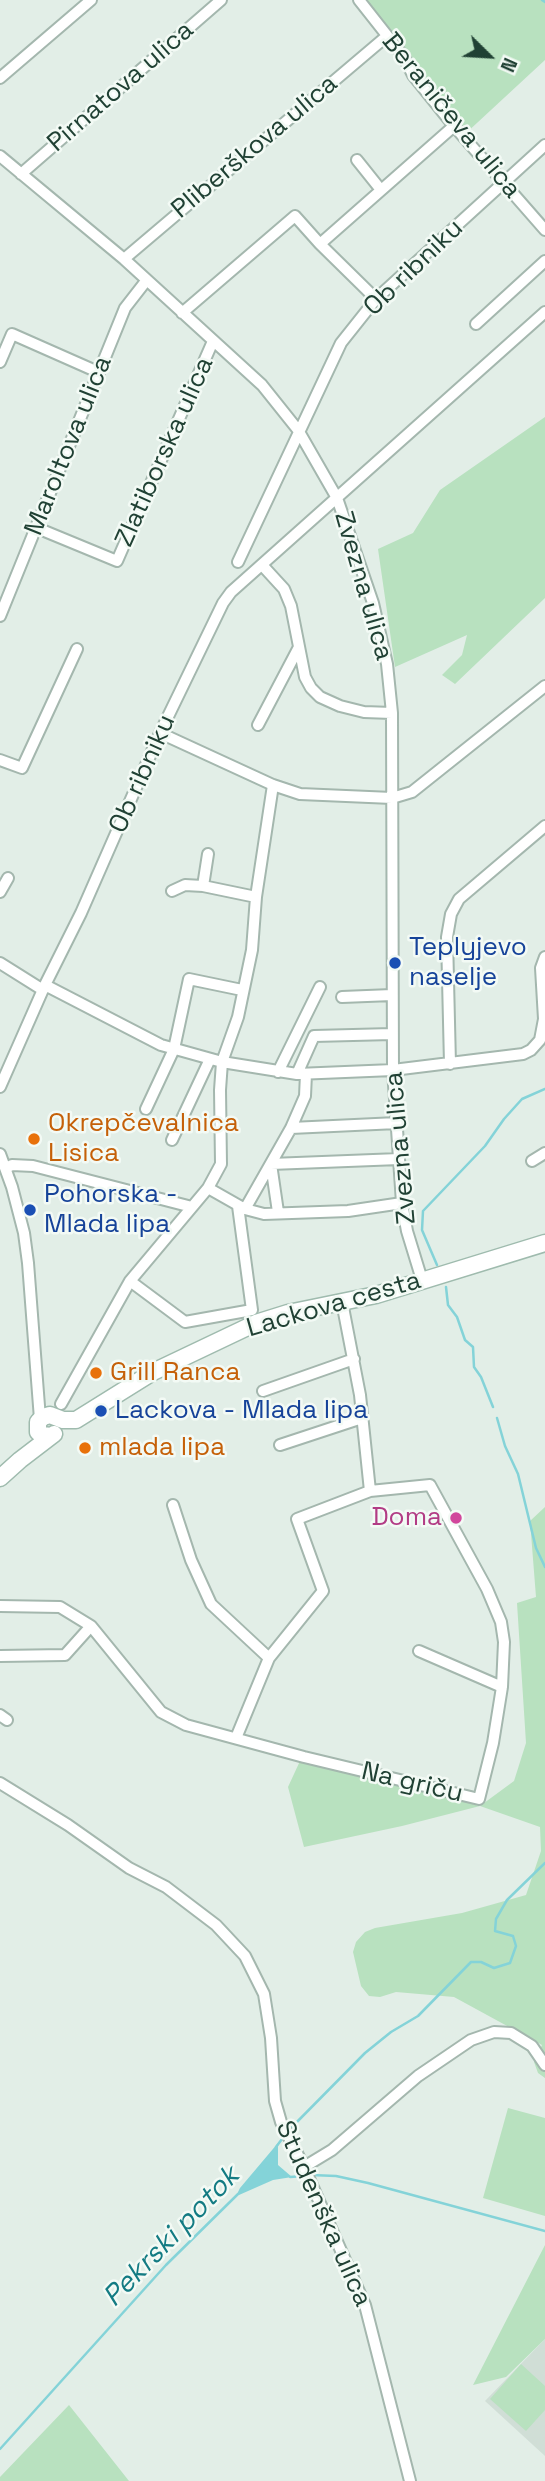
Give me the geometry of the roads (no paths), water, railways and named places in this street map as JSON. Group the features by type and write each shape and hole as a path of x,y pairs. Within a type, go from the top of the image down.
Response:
{"street":[{"path":"0,78 90,0"},
{"name":"Pirnatova ulica","path":"21,174 221,0"},
{"name":"Beraničeva ulica","path":"359,0 454,126 545,230"},
{"name":"Pliberškova ulica","path":"124,259 387,36"},
{"path":"320,244 454,126"},
{"name":"Ob ribniku","path":"238,562 298,430 341,344 376,299 545,145"},
{"name":"Zvezna ulica","path":"0,156 124,259 262,385 298,430 337,498 373,603 387,664 392,713 393,1070 402,1203 407,1231 422,1280"},
{"path":"357,160 381,190"},
{"path":"182,313 295,216 376,299"},
{"path":"476,324 545,261"},
{"name":"Maroltova ulica","path":"0,616 125,308 146,281"},
{"name":"Ob ribniku","path":"0,1087 44,987 81,913 160,733 219,610 231,593 545,312"},
{"path":"0,362 12,334 98,372"},
{"name":"Zlatiborska ulica","path":"37,528 117,561 213,341"},
{"path":"262,565 285,589 305,677 311,688 320,697 340,706 364,712 392,713"},
{"path":"0,584 12,588"},
{"path":"258,725 299,647"},
{"path":"0,760 22,768 77,649"},
{"path":"160,733 273,785 300,794 392,798 412,792 545,686"},
{"path":"0,1476 25,1446 51,1422 130,1281 208,1188 220,1164 222,1062 238,1017 252,950 256,897 273,785"},
{"path":"450,1065 447,937 451,914 459,899 545,826"},
{"path":"203,886 208,854"},
{"path":"0,892 8,878"},
{"path":"172,891 185,885 203,886 256,897"},
{"path":"0,963 161,1045 222,1062 301,1074 450,1065 523,1054 540,1040 544,1019 541,968 545,957"},
{"path":"146,1109 174,1049 189,979 242,990"},
{"path":"278,1072 320,987"},
{"path":"342,998 391,995"},
{"path":"130,1281 185,1322 252,1310 241,1208 271,1164 305,1096 301,1074 314,1036 392,1034"},
{"path":"172,1140 210,1059"},
{"path":"291,1128 397,1123"},
{"path":"532,1161 545,1153"},
{"path":"0,1154 19,1213 28,1263 39,1400 51,1422"},
{"path":"271,1164 399,1159"},
{"path":"271,1164 278,1212"},
{"path":"6,1168 12,1165 33,1166 192,1207"},
{"path":"208,1188 241,1208 264,1214 348,1211 402,1203"},
{"name":"Lackova cesta","path":"51,1422 76,1420 153,1372 256,1323 288,1313 376,1295 545,1242"},
{"path":"342,1302 354,1359 370,1491"},
{"path":"263,1391 354,1359"},
{"path":"280,1445 362,1418"},
{"name":"Na griču","path":"0,1606 60,1607 91,1626 161,1712 186,1724 236,1738 304,1757 479,1799 493,1744 502,1688 504,1643 501,1622 487,1589 430,1485 370,1491 297,1519 323,1591 269,1658 236,1738"},
{"path":"173,1505 191,1560 211,1604 269,1658"},
{"path":"0,1656 65,1656 91,1626"},
{"path":"419,1651 502,1688"},
{"name":"Studenška ulica","path":"0,1783 129,1868 166,1887 216,1925 241,1950 264,1994 271,2038 275,2101 284,2128 347,2260 365,2305 410,2481"},
{"path":"305,2169 332,2150 418,2076 471,2040 494,2032 511,2033 532,2046 545,2065"}],"water":[{"path":"278,2143 278,2165 292,2177 273,2180 237,2194 240,2188"}],"waterway":[{"path":"437,1265 422,1230 423,1211 485,1146 522,1099 545,1089"},
{"path":"446,1287 448,1305 457,1317 465,1340 473,1347 474,1367 493,1407"},
{"path":"497,1418 505,1446 518,1474 536,1548 545,1567"},
{"path":"289,2130 365,2053 391,2032 418,2016 471,1962 481,1962 494,1968 510,1963 516,1946 513,1936 495,1931 496,1919 507,1900 545,1863"},
{"path":"276,2147 285,2135"},
{"name":"Pekrski potok","path":"311,2175 336,2176 368,2183 545,2231"},
{"name":"Pekrski potok","path":"290,2177 304,2176"},
{"name":"Pekrski potok","path":"0,2449 166,2265 238,2194"}],"place":[{"name":"Teplyjevo naselje","path":"395,963"},
{"name":"Okrepčevalnica Lisica","path":"34,1139"},
{"name":"Pohorska - Mlada lipa","path":"30,1210"},
{"name":"Grill Ranca","path":"96,1373"},
{"name":"Lackova - Mlada lipa","path":"101,1411"},
{"name":"mlada lipa","path":"85,1448"},
{"name":"Doma","path":"456,1518"}]}
